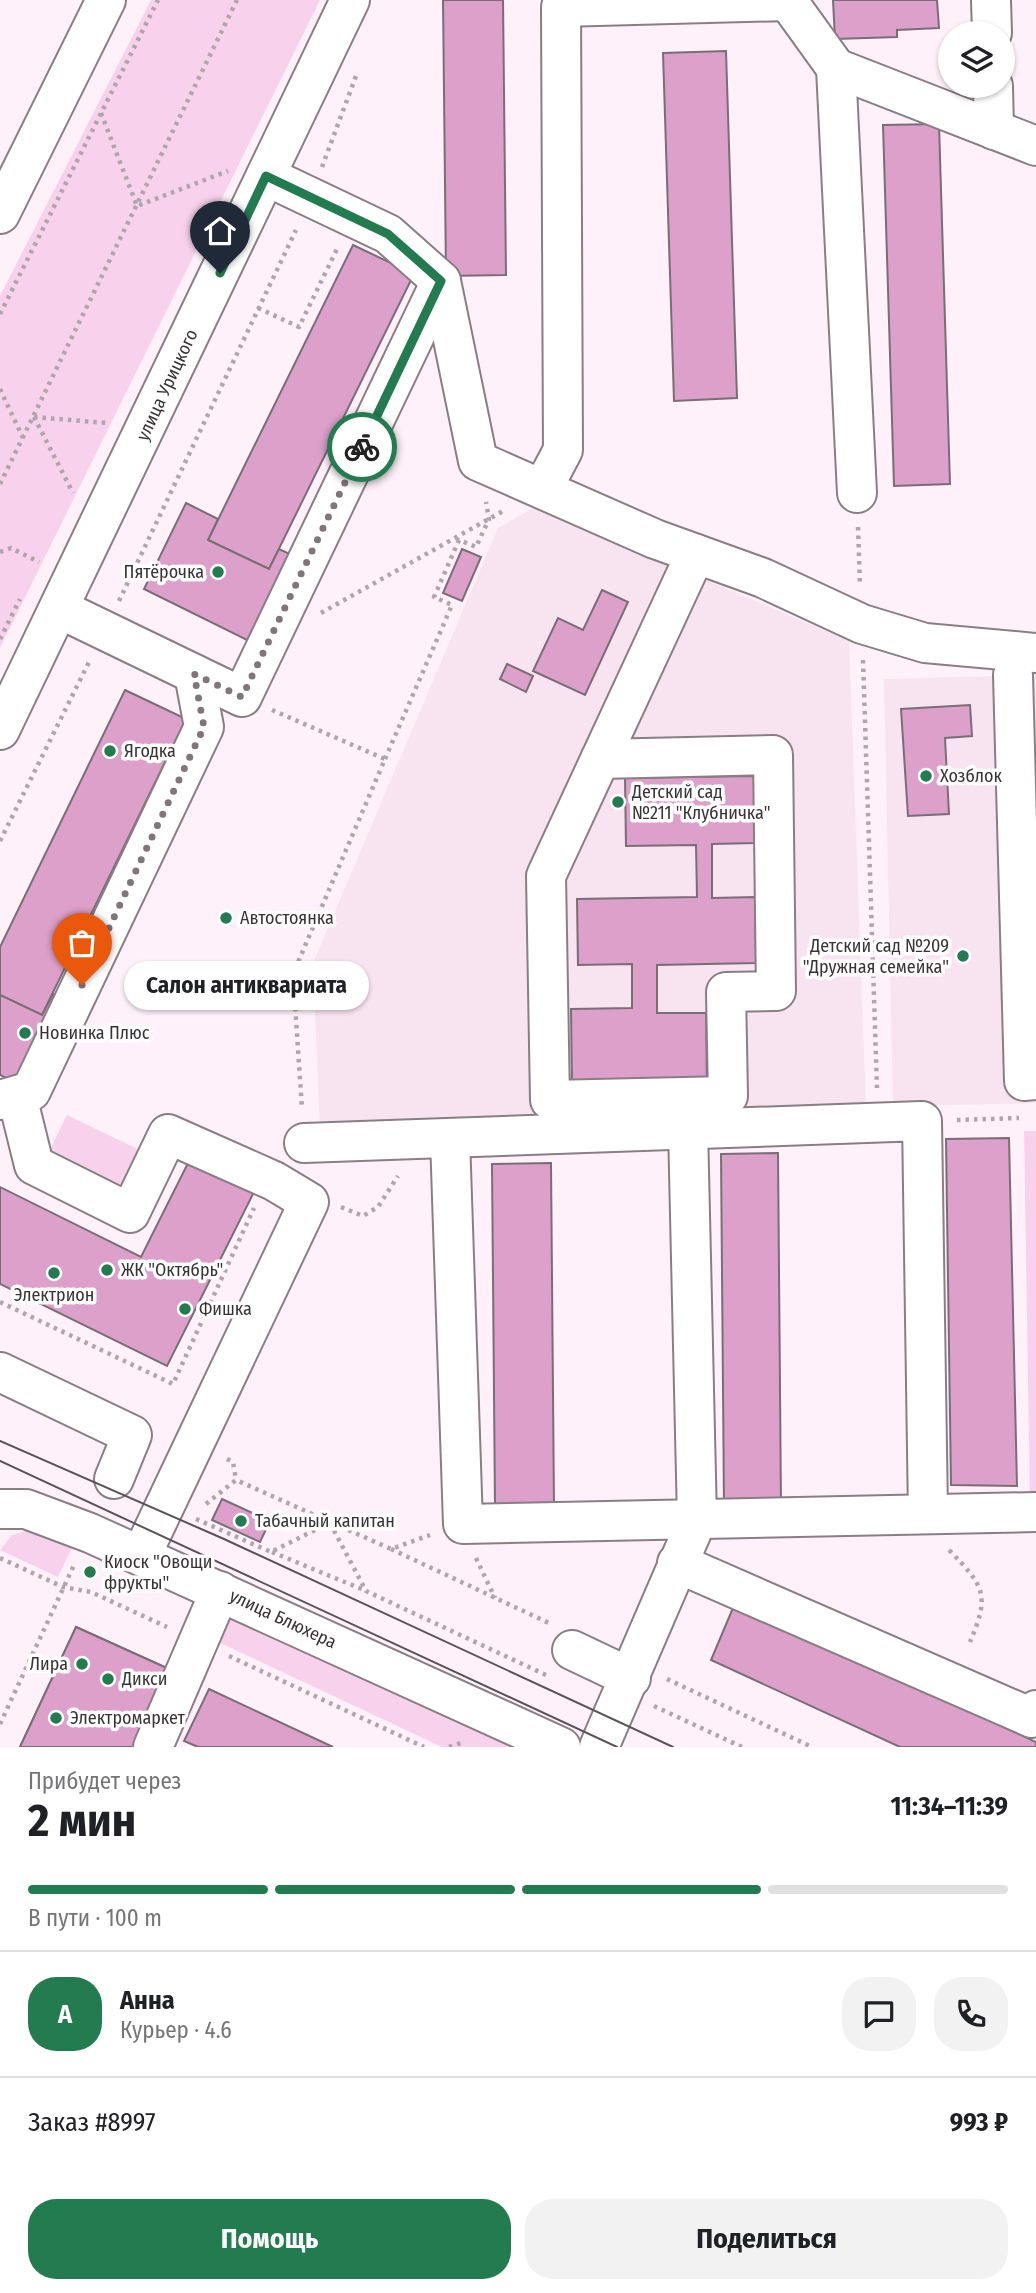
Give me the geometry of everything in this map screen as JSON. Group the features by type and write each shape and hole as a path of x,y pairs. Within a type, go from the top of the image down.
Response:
{"street":[{"path":"0,214 107,0"},
{"name":"улица Урицкого","path":"0,730 350,0"},
{"path":"991,0 992,21"},
{"path":"543,488 562,450 561,7 787,1 836,68 1036,146"},
{"path":"836,68 857,493"},
{"path":"993,98 994,130"},
{"path":"266,176 388,234 441,281 478,461 655,539 763,579 862,624 925,643 1025,664 1024,1081 1036,1080"},
{"path":"60,609 242,697 441,281"},
{"path":"600,759 773,755 776,991 726,992 728,1096 550,1100 546,876 600,759 696,554"},
{"path":"141,1556 309,1202 274,1181 168,1134 130,1213 34,1165 8,1098 31,1091 204,727 194,674"},
{"path":"304,1143 688,1127 922,1121 928,1514"},
{"path":"599,1747 697,1520 688,1127"},
{"path":"443,1138 463,1524 1036,1512"},
{"path":"0,1372 187,1460"},
{"path":"114,1479 132,1435"},
{"name":"улица Блюхера","path":"0,1509 26,1509 141,1556 561,1747"},
{"path":"677,1563 1032,1718 1036,1710"},
{"path":"153,1747 220,1591"},
{"path":"560,1662 628,1685"}],"path":[{"path":"0,314 158,0"},
{"path":"0,484 237,0"},
{"path":"0,841 105,630 311,197 359,66"},
{"path":"101,113 137,206"},
{"path":"137,206 230,171 223,184"},
{"path":"258,308 299,327 341,241"},
{"path":"0,389 23,438"},
{"path":"101,434 113,410"},
{"path":"33,416 107,423"},
{"path":"33,416 73,493"},
{"path":"67,504 79,481"},
{"path":"315,617 543,488"},
{"path":"857,493 878,1121"},
{"path":"304,1143 293,974 452,605 434,597 439,585 459,540 476,547 489,519"},
{"path":"0,552 10,548 39,562 45,550"},
{"path":"242,697 385,760"},
{"path":"922,1121 1025,1118"},
{"path":"309,1202 333,1204 363,1216 378,1207 409,1160 443,1138"},
{"path":"0,1302 173,1384 258,1200"},
{"path":"463,1524 391,1549 236,1480 189,1516 366,1591 560,1662"},
{"path":"928,1514 938,1540 965,1567 983,1593 983,1613 970,1643"},
{"path":"271,1552 331,1523"},
{"path":"331,1523 366,1591"},
{"path":"0,1724 78,1556"},
{"path":"628,1685 742,1747"}],"shaded area":[{"path":"151,0 320,0 0,648 0,296"},
{"name":"Детский сад №211 \"Клубничка\"","path":"535,507 849,641 866,1108 320,1131 313,963 498,528"},
{"name":"Детский сад №209 \"Дружная семейка\"","path":"1036,675 1036,1103 893,1106 884,679"},
{"path":"67,1115 148,1154 124,1203 43,1164"},
{"path":"1024,1131 1036,1131 1036,1504 1030,1504"},
{"path":"30,1530 75,1541 58,1577 0,1550 12,1535"},
{"path":"213,1607 520,1747 442,1747 201,1634"}],"building":[{"path":"443,0 503,0 506,275 446,276"},
{"path":"833,0 937,0 938,28 897,30 897,37 835,39"},
{"path":"726,51 737,398 674,401 663,53"},
{"path":"939,124 950,484 894,486 883,125"},
{"path":"353,245 414,274 269,569 208,540"},
{"name":"Пятёрочка","path":"186,503 218,519 208,540 269,569 279,549 292,555 249,641 144,589"},
{"path":"462,549 481,557 462,601 443,593"},
{"path":"602,590 628,602 585,695 533,671 558,618 583,630"},
{"path":"507,664 533,676 526,692 500,679"},
{"path":"125,690 186,719 42,1015 0,995 0,947"},
{"name":"Хозблок","path":"970,705 972,736 945,738 949,814 908,816 901,709"},
{"path":"754,776 755,843 712,844 712,898 755,897 756,963 657,965 657,1013 706,1013 707,1086 572,1088 571,1009 632,1008 632,964 578,965 577,899 697,897 696,845 626,846 625,778"},
{"name":"Новинка Плюс","path":"53,994 65,1000 24,1087 0,1075 0,995 42,1015"},
{"path":"1009,1138 1017,1486 951,1485 946,1139"},
{"path":"778,1153 781,1505 724,1506 721,1154"},
{"name":"ЖК \"Октябрь\"","path":"190,1159 254,1192 167,1366 0,1284 0,1187 141,1257"},
{"path":"551,1163 554,1507 495,1507 492,1164"},
{"name":"Табачный капитан","path":"222,1499 270,1521 260,1542 212,1520"},
{"path":"735,1603 1036,1742 1036,1747 900,1747 711,1660"},
{"name":"Дикси","path":"76,1627 169,1669 147,1717 87,1690 61,1747 20,1747"},
{"name":"Дикси","path":"76,1627 169,1669 133,1747 20,1747"},
{"path":"209,1689 333,1747 198,1747 184,1741"}],"tram line":[{"path":"0,1441 224,1539 673,1747"},
{"path":"0,1461 617,1747"}],"way so far":[{"path":"82,985 204,727 194,674 242,697 362,447"}],"place":[{"name":"Пятёрочка","path":"218,572"},
{"name":"Ягодка","path":"110,751"},
{"name":"Хозблок","path":"926,776"},
{"name":"Детский сад №211 \"Клубничка\"","path":"618,802"},
{"name":"Автостоянка","path":"226,918"},
{"name":"Детский сад №209 \"Дружная семейка\"","path":"963,956"},
{"name":"Салон антиквариата","path":"82,985"},
{"name":"Новинка Плюс","path":"25,1033"},
{"name":"ЖК \"Октябрь\"","path":"107,1270"},
{"name":"Электрион","path":"54,1273"},
{"name":"Фишка","path":"185,1309"},
{"name":"Табачный капитан","path":"241,1521"},
{"name":"Киоск \"Овощи фрукты\"","path":"90,1572"},
{"name":"Лира","path":"82,1664"},
{"name":"Дикси","path":"108,1679"},
{"name":"Электромаркет","path":"56,1718"}],"route":[{"path":"220,273 266,176 388,234 441,281 362,447"}]}
